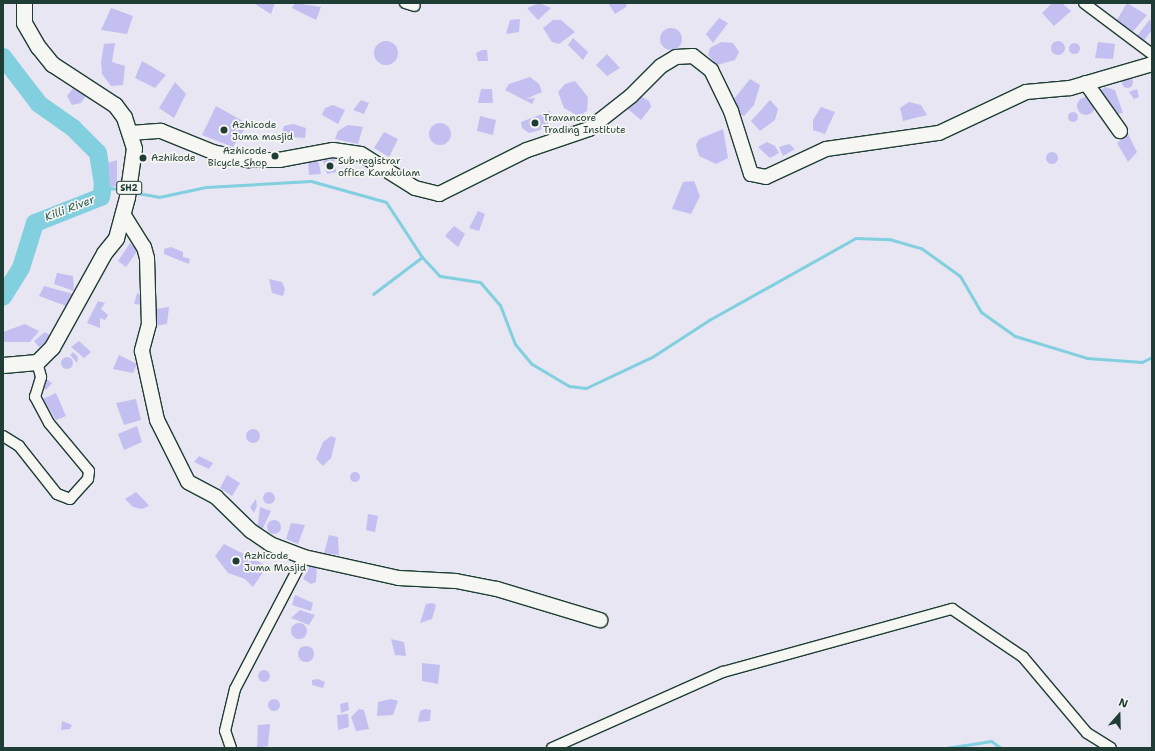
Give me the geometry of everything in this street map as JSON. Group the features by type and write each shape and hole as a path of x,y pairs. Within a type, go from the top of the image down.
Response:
{"main road":[{"name":"SH2","path":"24,3 24,23 38,47 52,64 115,105 130,132 134,148 123,214 116,238 104,253 52,347 37,362"},
{"path":"3,365 37,362"}],"street":[{"path":"405,3 415,6"},
{"path":"1084,3 1152,54"},
{"path":"130,132 161,131 213,152 249,160 279,160 333,150 361,154 415,188 439,194 526,150 589,128 631,96 661,66 676,57 693,56 712,70 731,112 751,174 766,177 826,148 939,133 1026,92 1086,83 1152,64"},
{"path":"1086,83 1120,132"},
{"path":"123,214 144,247 149,324 142,351 157,420 178,466 188,482 216,497 251,531 270,544 304,557 399,578 456,581 497,588 600,620"},
{"path":"3,436 18,446 57,494 70,499 88,479 89,471 50,422 35,397 40,377 37,362"},
{"path":"231,748 225,731 235,689 304,557"},
{"path":"552,748 723,672 952,608 1023,657 1087,734 1111,748"}],"building":[{"path":"253,3 275,3 271,14"},
{"path":"295,3 321,7 316,20 292,8"},
{"path":"539,3 551,8 538,20 527,8"},
{"path":"608,3 627,3 626,7 615,14"},
{"path":"1052,3 1062,3 1071,11 1054,26 1042,13"},
{"path":"1127,3 1147,15 1130,35 1117,20"},
{"path":"111,8 133,16 127,34 101,30"},
{"path":"719,18 728,23 713,43 706,34"},
{"path":"520,19 519,32 506,34 510,20"},
{"path":"1150,19 1152,30 1143,42 1137,36"},
{"path":"553,20 561,20 575,32 559,44 552,42 543,28"},
{"path":"671,28 679,31 682,39 679,47 671,50 663,47 660,39 663,31"},
{"path":"573,38 588,52 583,60 568,45"},
{"path":"386,41 395,44 398,53 395,62 386,65 377,62 374,53 377,44"},
{"path":"1058,41 1063,43 1065,48 1063,53 1058,55 1053,53 1051,48 1053,43"},
{"path":"721,42 733,43 739,52 735,60 717,65 708,55 710,48"},
{"path":"1074,42 1078,44 1080,48 1078,52 1074,54 1070,52 1068,48 1070,44"},
{"path":"1098,42 1115,44 1113,59 1095,58"},
{"path":"115,43 112,62 125,66 123,85 111,86 102,74 101,62 104,44"},
{"path":"482,50 487,50 488,61 478,61 476,53"},
{"path":"607,54 620,68 607,76 596,65"},
{"path":"142,61 166,75 155,88 135,78"},
{"path":"530,77 539,84 542,92 526,99 535,98 532,104 505,90 509,84"},
{"path":"1125,77 1129,77 1131,78 1131,86 1125,87 1122,84 1122,80"},
{"path":"750,79 760,85 754,105 744,116 736,113 734,99"},
{"path":"575,81 588,97 587,111 578,116 564,108 558,92 565,84"},
{"path":"175,82 186,94 174,118 159,108"},
{"path":"74,87 87,94 81,103 72,105 67,96"},
{"path":"1105,87 1115,90 1123,113 1117,114 1098,93"},
{"path":"481,89 492,89 493,103 478,103"},
{"path":"1137,89 1139,97 1134,99 1129,92"},
{"path":"637,94 649,101 651,107 641,120 628,109 627,99"},
{"path":"1086,97 1092,100 1095,106 1092,112 1086,115 1080,112 1077,106 1080,100"},
{"path":"361,100 369,103 364,114 353,110"},
{"path":"770,100 778,109 775,120 760,131 751,121"},
{"path":"909,102 921,105 927,115 903,121 900,108"},
{"path":"333,105 345,110 338,124 322,115 325,108"},
{"name":"Azhicode Juma masjid","path":"216,106 248,124 233,147 202,135"},
{"path":"821,107 835,112 825,134 813,130 813,120"},
{"name":"Travancore Trading Institute","path":"550,111 553,119 540,130 529,133 522,128 521,122"},
{"path":"1071,112 1075,112 1078,117 1075,122 1071,122 1068,119 1068,115"},
{"path":"480,116 496,120 493,135 477,131"},
{"path":"440,123 448,126 451,134 448,142 440,145 432,142 429,134 432,126"},
{"path":"293,124 306,128 305,138 281,136 284,126"},
{"path":"348,125 363,127 358,144 335,139 338,131"},
{"path":"723,129 728,158 716,164 699,156 696,145 699,139"},
{"path":"384,132 398,139 389,157 374,148"},
{"path":"1128,134 1137,152 1128,162 1117,143"},
{"path":"767,142 775,146 779,153 770,158 758,147"},
{"path":"789,144 795,149 783,156 779,147"},
{"path":"1052,152 1056,154 1058,158 1056,162 1052,164 1048,162 1046,158 1048,154"},
{"path":"318,159 321,174 309,175 308,162"},
{"name":"Sub registrar office Karakulam","path":"334,159 336,172 327,174 323,160"},
{"path":"117,160 117,186 110,187 108,163"},
{"path":"694,181 700,196 691,214 672,209 683,182"},
{"path":"478,211 485,214 479,231 469,228"},
{"path":"454,226 465,234 458,247 445,236"},
{"path":"130,243 138,250 126,267 118,261"},
{"path":"171,247 183,252 183,257 190,259 189,264 164,254 164,249"},
{"path":"57,273 73,276 74,291 54,284"},
{"path":"269,279 282,282 285,289 283,296 272,293"},
{"path":"44,286 73,294 69,307 39,296"},
{"path":"137,293 146,296 143,305 134,304"},
{"path":"98,301 105,303 101,309 108,315 105,320 100,318 100,328 87,323"},
{"path":"169,307 167,324 155,326 155,309"},
{"path":"25,324 39,331 30,342 3,342 3,332"},
{"path":"45,332 52,337 39,347 34,341"},
{"path":"79,341 91,352 84,358 71,347"},
{"path":"73,352 78,357 77,363 70,355"},
{"path":"119,355 137,364 133,373 113,369"},
{"path":"65,357 69,357 73,363 69,369 65,369 61,365 61,361"},
{"path":"46,379 52,383 46,390 41,386"},
{"path":"56,393 66,416 56,420 43,399"},
{"path":"136,399 141,420 124,425 116,403"},
{"path":"137,426 142,442 124,450 118,434"},
{"path":"250,429 256,429 260,433 260,439 256,443 250,443 246,439 246,433"},
{"path":"331,436 336,438 331,458 323,466 316,459 323,442"},
{"path":"199,456 213,463 209,469 194,462"},
{"path":"353,472 357,472 359,473 359,481 353,482 350,479 350,475"},
{"path":"227,475 240,483 232,496 220,488"},
{"path":"136,492 149,506 142,509 133,507 125,499"},
{"path":"269,492 273,494 275,498 273,502 269,504 265,502 263,498 265,494"},
{"path":"256,499 257,506 254,513 250,507"},
{"path":"260,507 271,511 263,528 257,531"},
{"path":"368,514 378,516 375,532 366,530"},
{"path":"271,520 277,520 281,524 281,530 277,534 271,534 267,530 267,524"},
{"path":"291,523 305,525 298,544 286,539"},
{"path":"329,535 338,537 339,555 324,553"},
{"path":"224,544 267,566 253,587 245,579 228,573 215,556"},
{"path":"311,564 317,566 316,582 311,584 303,579"},
{"path":"295,595 313,603 311,611 292,605"},
{"path":"432,603 436,605 432,619 420,623 426,604"},
{"path":"300,610 315,615 309,625 291,618"},
{"path":"299,623 306,628 307,631 302,638 299,639 292,634 291,631 296,624"},
{"path":"391,639 404,642 406,656 395,655"},
{"path":"306,646 313,651 314,654 309,661 306,662 299,657 298,654 303,647"},
{"path":"422,663 440,665 438,684 422,681"},
{"path":"262,670 266,670 270,676 266,682 262,682 258,678 258,674"},
{"path":"318,679 325,682 323,688 312,685 312,680"},
{"path":"272,699 276,699 280,705 276,711 272,711 268,707 268,703"},
{"path":"391,699 398,701 393,715 377,716 378,702"},
{"path":"348,702 349,710 341,713 340,704"},
{"path":"359,709 364,710 369,729 356,731 351,717"},
{"path":"425,709 431,710 430,721 418,722 420,711"},
{"path":"348,714 349,727 338,730 337,715"},
{"path":"62,721 72,725 70,729 61,730"},
{"path":"270,724 268,746 257,748 258,725"}],"waterway":[{"name":"Killi River","path":"3,57 39,104 73,128 98,153 103,185 101,197 35,223 21,268 3,297"},
{"path":"102,176 109,188 119,189"},
{"path":"137,193 159,197 206,187 311,181 386,202 422,257 373,294"},
{"path":"422,257 440,276 480,282 500,305 515,344 532,364 569,386 586,388 652,357 709,320 856,238 889,239 921,248 960,276 981,312 1015,336 1087,358 1142,362 1152,357"},
{"path":"946,748 991,741 1001,748"}],"place":[{"name":"Travancore Trading Institute","path":"535,123"},
{"name":"Azhicode Juma masjid","path":"224,130"},
{"name":"Azhicode Bicycle Shop","path":"275,156"},
{"name":"Azhikode","path":"143,158"},
{"name":"Sub registrar office Karakulam","path":"330,166"},
{"name":"Azhicode Juma Masjid","path":"236,561"}]}
